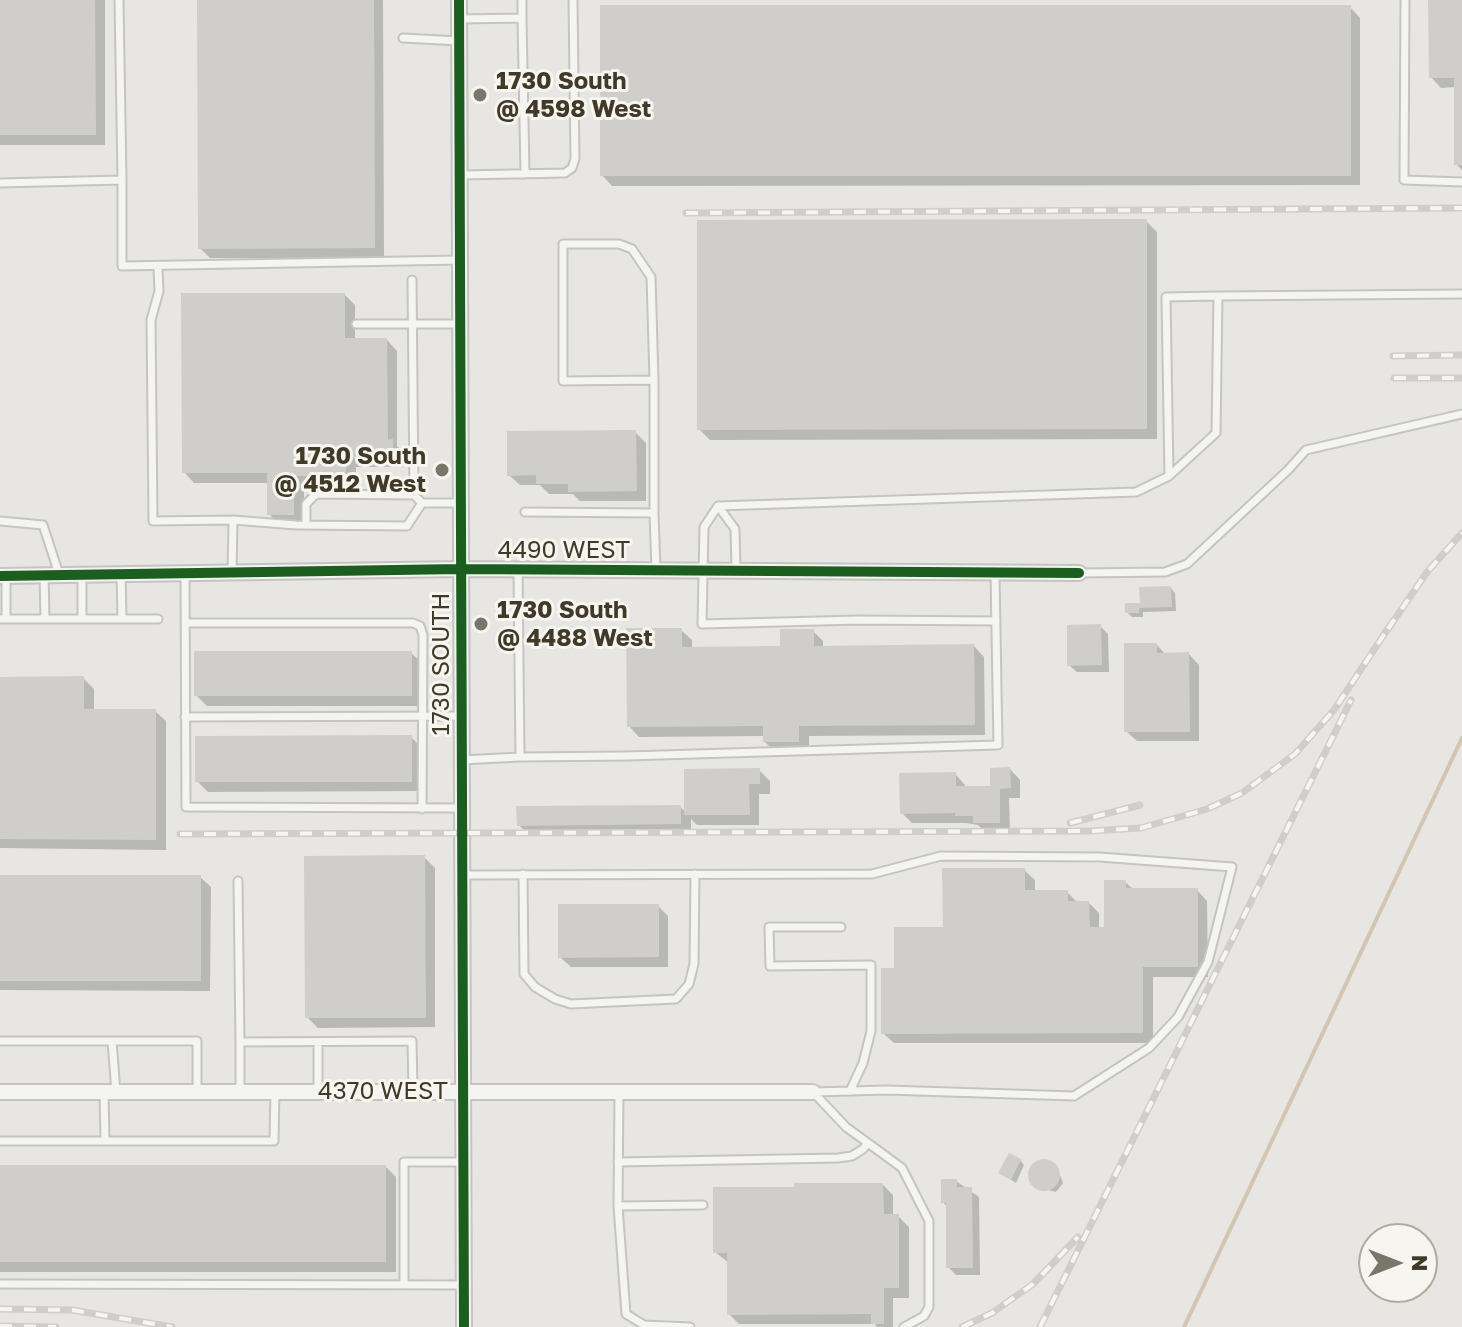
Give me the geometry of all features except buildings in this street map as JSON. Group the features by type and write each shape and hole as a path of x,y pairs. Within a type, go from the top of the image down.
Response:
{"street":[{"name":"1730 SOUTH","path":"459,0 464,1327"},
{"name":"4490 WEST","path":"3,576 461,569 1079,573"},
{"name":"4370 WEST","path":"0,1092 813,1092"}],"lane":[{"path":"119,0 122,266 460,260"},
{"path":"522,0 525,174"},
{"path":"459,175 565,173 572,168 575,159 573,0"},
{"path":"1405,0 1404,180 1462,182"},
{"path":"459,19 522,18"},
{"path":"403,38 459,41"},
{"path":"0,183 122,180"},
{"path":"654,380 563,381 563,244 619,244 632,249 651,277 654,380 656,570"},
{"path":"158,267 159,291 151,320 153,521 233,520 306,525 407,526 422,503"},
{"path":"412,280 414,495 422,503 460,503"},
{"path":"1169,476 1166,297 1462,294"},
{"path":"718,506 1136,492 1169,476 1216,433 1218,296"},
{"path":"356,324 460,324"},
{"path":"1079,573 1165,572 1187,564 1306,450 1462,414"},
{"path":"306,525 306,504 316,494 414,495"},
{"path":"718,506 704,527 702,624 858,620 996,621"},
{"path":"718,506 735,529 736,571"},
{"path":"525,512 654,513"},
{"path":"232,573 233,520"},
{"path":"0,521 43,525 52,574 45,619"},
{"path":"518,569 520,757"},
{"path":"82,573 82,619"},
{"path":"121,573 122,619"},
{"path":"185,573 186,807 462,808"},
{"path":"461,760 998,745 995,573"},
{"path":"3,576 3,619 158,619"},
{"path":"185,623 417,624 423,635 422,809"},
{"path":"185,717 461,716"},
{"path":"462,875 872,874 941,856 1100,857 1232,867 1208,962 1178,1017 1149,1048 1074,1096 813,1092"},
{"path":"523,874 524,974 535,987 571,1004 676,999 689,984 694,964 695,874"},
{"path":"238,881 240,1091"},
{"path":"841,927 769,927 770,966 871,965 871,1031 863,1063 850,1091"},
{"path":"0,1041 197,1041 197,1091"},
{"path":"105,1141 112,1041"},
{"path":"240,1042 412,1041 413,1091"},
{"path":"318,1042 318,1091"},
{"path":"0,1141 274,1141 275,1091"},
{"path":"619,1091 618,1206 626,1314 644,1325 690,1327"},
{"path":"813,1092 846,1127 902,1168 929,1221 929,1307 924,1316 904,1327"},
{"path":"618,1162 838,1158 852,1156 868,1143"},
{"path":"404,1285 404,1162 463,1162"},
{"path":"618,1206 703,1205"},
{"path":"0,1284 463,1285"}],"waterway":[{"path":"1184,1327 1462,738"}],"railway":[{"path":"686,213 1462,208"},
{"path":"1393,356 1462,355"},
{"path":"1394,378 1462,378"},
{"path":"1388,629 1427,572 1462,533"},
{"path":"180,834 1090,831 1141,828 1207,809 1242,793 1295,754 1334,710 1393,621"},
{"path":"1040,1327 1351,700"},
{"path":"1070,823 1140,805"},
{"path":"962,1327 992,1313 1033,1284 1078,1237"},
{"path":"0,1309 72,1310 172,1327"},
{"path":"0,1326 56,1327"}],"cycle path":[{"path":"459,0 464,1327"},
{"path":"0,576 461,569 1079,573"}],"place":[{"name":"1730 South @ 4598 West","path":"480,95"},
{"name":"1730 South @ 4512 West","path":"442,470"},
{"name":"1730 South @ 4488 West","path":"481,624"}]}
